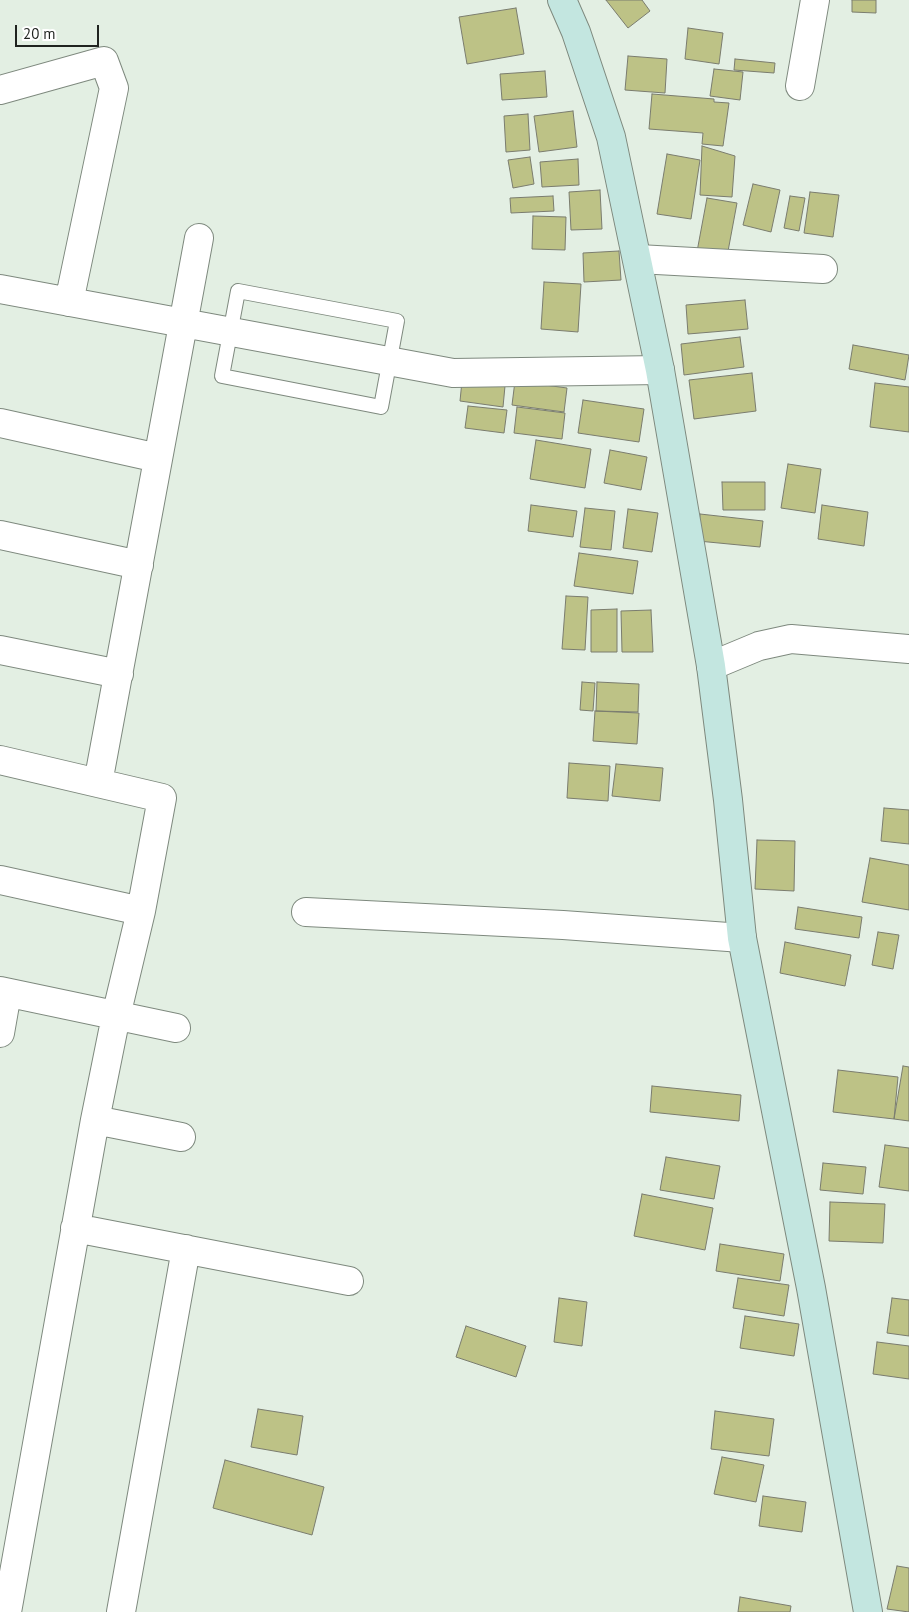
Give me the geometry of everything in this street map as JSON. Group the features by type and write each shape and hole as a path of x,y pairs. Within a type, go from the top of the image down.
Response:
{"street":[{"path":"562,0 576,32 611,137 660,370 710,666 728,800 742,938 804,1251 868,1612"},
{"path":"800,86 815,0"},
{"path":"0,90 104,61 114,88 69,302"},
{"path":"98,783 199,238"},
{"path":"638,259 823,269"},
{"path":"0,289 453,373 660,370"},
{"path":"0,423 158,458"},
{"path":"0,535 139,565"},
{"path":"710,666 759,646 791,639 909,649"},
{"path":"0,650 119,674"},
{"path":"0,760 162,798 141,911 116,1016 95,1120 7,1612"},
{"path":"0,880 141,911"},
{"path":"306,912 564,925 742,938"},
{"path":"0,1033 4,992 176,1028"},
{"path":"95,1120 181,1137"},
{"path":"76,1228 349,1281"},
{"path":"121,1612 186,1249"}],"lane":[{"path":"238,290 397,321 389,362 380,407 222,376 238,290"}],"building":[{"path":"606,0 642,0 650,11 628,28"},
{"path":"852,0 876,0 876,13 852,12"},
{"path":"516,8 524,54 467,64 459,17"},
{"path":"688,28 723,33 719,64 685,59"},
{"path":"628,56 667,59 665,93 625,90"},
{"path":"735,59 775,63 774,73 734,70"},
{"path":"714,69 743,72 740,100 710,96"},
{"path":"545,71 547,97 502,100 500,74"},
{"path":"652,94 714,99 714,102 729,103 723,146 702,144 703,133 649,129"},
{"path":"573,111 577,147 539,152 534,116"},
{"path":"528,114 530,150 506,152 504,116"},
{"path":"702,146 735,156 732,197 700,195"},
{"path":"667,154 700,160 691,219 657,214"},
{"path":"530,157 534,184 513,188 508,160"},
{"path":"578,159 579,185 542,187 540,162"},
{"path":"753,184 780,190 771,232 743,225"},
{"path":"600,190 602,229 571,230 569,192"},
{"path":"810,192 839,195 833,237 804,233"},
{"path":"553,196 554,211 511,213 510,198"},
{"path":"790,196 805,198 799,231 784,228"},
{"path":"707,198 737,203 726,262 696,257"},
{"path":"533,216 566,217 565,250 532,249"},
{"path":"619,251 621,280 584,282 583,253"},
{"path":"544,282 581,284 578,332 541,329"},
{"path":"745,300 748,329 688,334 686,305"},
{"path":"740,337 744,367 684,375 681,344"},
{"path":"853,345 909,355 905,380 849,369"},
{"path":"752,373 756,411 694,419 689,380"},
{"path":"462,381 505,386 503,407 460,401"},
{"path":"515,381 567,388 564,412 512,405"},
{"path":"875,383 909,387 909,432 870,427"},
{"path":"583,400 644,409 639,442 578,433"},
{"path":"468,406 507,410 504,433 465,428"},
{"path":"517,407 565,413 562,439 514,433"},
{"path":"536,440 591,449 585,488 530,479"},
{"path":"610,450 647,457 641,490 604,483"},
{"path":"788,464 821,469 815,513 781,508"},
{"path":"722,482 765,482 765,510 723,510"},
{"path":"531,505 577,511 573,537 528,531"},
{"path":"822,505 868,512 864,546 818,539"},
{"path":"585,508 615,511 611,550 580,547"},
{"path":"628,509 658,513 652,552 623,548"},
{"path":"700,514 763,521 760,547 698,541"},
{"path":"579,553 638,561 633,594 574,586"},
{"path":"566,596 588,597 585,650 562,649"},
{"path":"617,609 617,652 591,652 591,610"},
{"path":"651,610 653,652 622,652 621,611"},
{"path":"582,682 595,683 593,711 580,710"},
{"path":"597,682 639,684 638,712 596,711"},
{"path":"595,711 639,713 637,744 593,741"},
{"path":"569,763 610,766 608,801 567,798"},
{"path":"616,764 663,768 660,801 612,796"},
{"path":"884,808 909,810 909,844 881,841"},
{"path":"757,840 795,841 794,891 755,889"},
{"path":"870,858 909,865 909,910 862,902"},
{"path":"798,907 862,917 859,938 795,929"},
{"path":"878,932 899,935 893,969 872,965"},
{"path":"785,942 851,955 845,986 780,973"},
{"path":"903,1066 909,1067 909,1121 894,1119"},
{"path":"838,1070 898,1077 894,1119 833,1112"},
{"path":"652,1086 741,1095 739,1121 650,1112"},
{"path":"885,1145 909,1148 909,1191 879,1187"},
{"path":"666,1157 720,1166 714,1199 660,1190"},
{"path":"823,1163 866,1167 863,1194 820,1190"},
{"path":"642,1194 713,1208 705,1250 634,1236"},
{"path":"830,1202 885,1204 883,1243 829,1241"},
{"path":"720,1244 784,1254 780,1281 716,1271"},
{"path":"738,1278 789,1285 784,1316 733,1308"},
{"path":"559,1298 587,1302 582,1346 554,1342"},
{"path":"892,1298 909,1300 909,1336 887,1333"},
{"path":"745,1316 799,1324 794,1356 740,1348"},
{"path":"466,1326 526,1346 516,1377 456,1357"},
{"path":"877,1342 909,1346 909,1379 873,1374"},
{"path":"258,1409 303,1416 297,1455 251,1447"},
{"path":"715,1411 774,1419 769,1456 711,1449"},
{"path":"722,1457 764,1465 756,1502 714,1494"},
{"path":"225,1460 324,1487 312,1535 213,1508"},
{"path":"763,1496 806,1502 802,1532 759,1526"},
{"path":"897,1566 909,1568 909,1612 887,1609"},
{"path":"740,1597 791,1606 790,1612 738,1612"}]}
